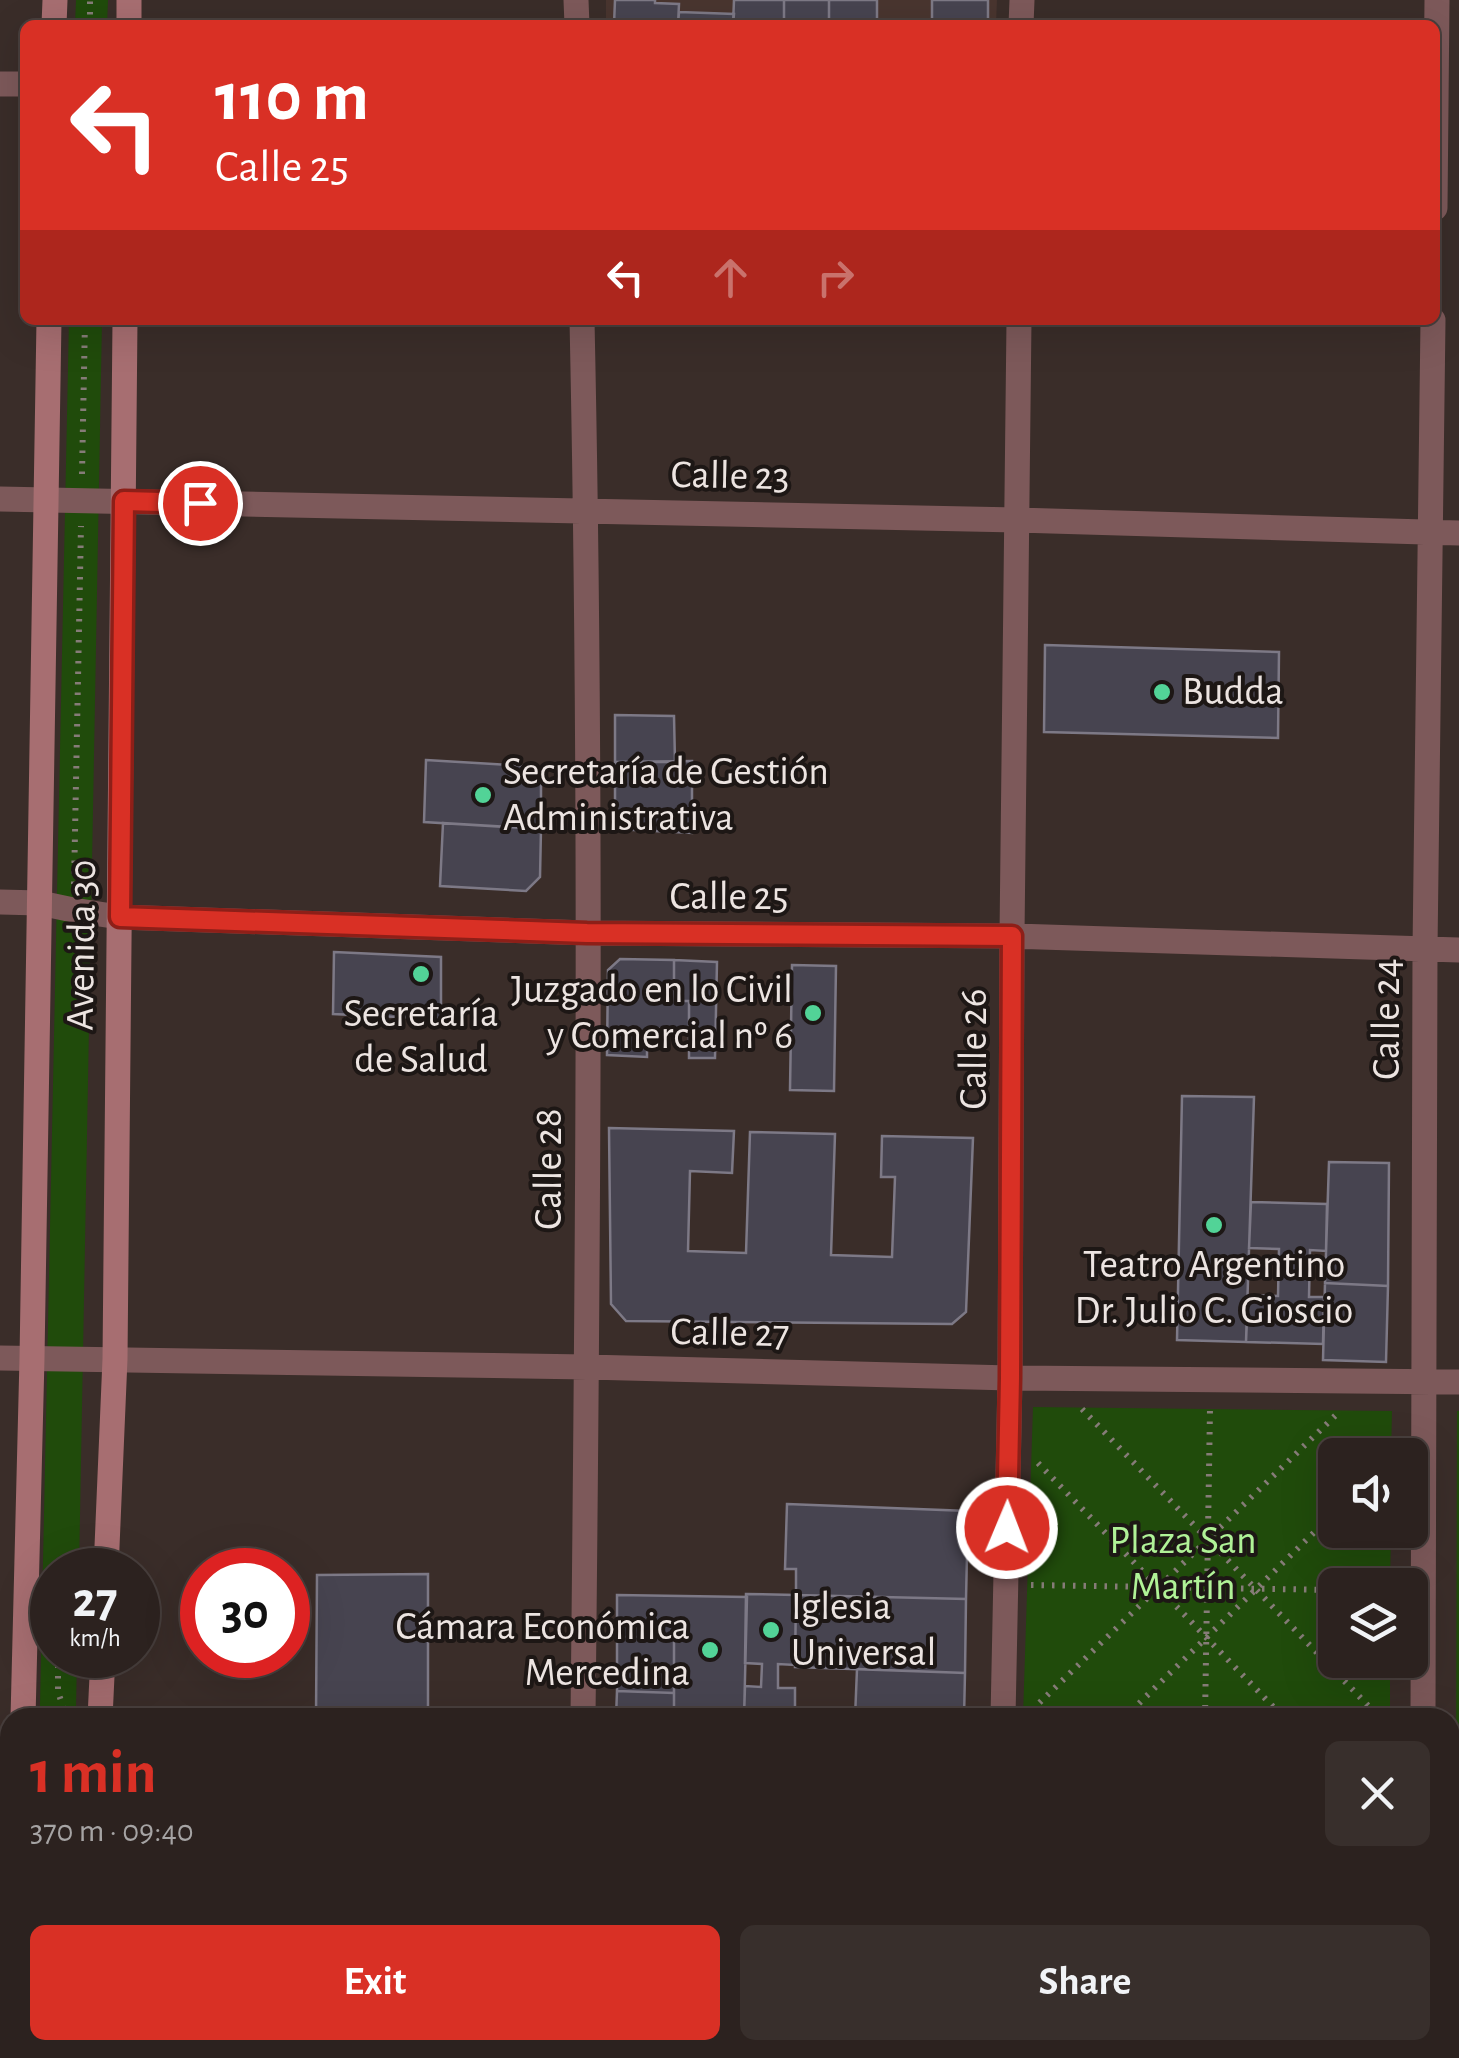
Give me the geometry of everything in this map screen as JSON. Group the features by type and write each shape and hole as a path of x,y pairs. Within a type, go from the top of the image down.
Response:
{"main road":[{"name":"Avenida 30","path":"23,1708 49,325"},
{"name":"Avenida 30","path":"107,1548 115,1359 125,325"},
{"path":"100,1708 101,1678"}],"street":[{"path":"1440,38 1444,113 1440,155"},
{"name":"Calle 28","path":"582,325 587,933 583,1708"},
{"name":"Calle 26","path":"1003,1708 1010,1378 1018,325"},
{"name":"Calle 24","path":"1423,1708 1424,949 1433,325"},
{"name":"Calle 23","path":"0,498 1459,533"},
{"name":"Calle 25","path":"0,902 40,903 120,917 587,933 1012,936 1459,950"},
{"name":"Calle 27","path":"0,1358 1010,1378 1459,1382"}],"path":[{"path":"74,910 85,325"},
{"path":"1076,1403 1370,1708"},
{"path":"1205,1708 1210,1404"},
{"path":"1034,1708 1346,1405"},
{"path":"1026,1451 1274,1708"},
{"path":"1134,1708 1318,1529"},
{"path":"1022,1585 1318,1590"},
{"path":"58,1678 64,1708"}],"shaded area":[{"path":"606,0 997,0 996,20 606,20"}],"green space":[{"path":"76,0 108,0 107,20 75,20"},
{"path":"69,325 102,325 79,1548 43,1548"},
{"name":"Plaza San Martín","path":"1033,1407 1392,1411 1391,1438 1318,1438 1318,1548 1391,1548 1390,1568 1318,1568 1318,1678 1390,1678 1390,1708 1023,1708"},
{"path":"1457,1411 1459,1411 1459,1708"},
{"path":"41,1678 77,1678 76,1708 40,1706"}],"building":[{"path":"615,0 679,4 678,20 614,20"},
{"path":"734,0 784,0 784,20 733,20"},
{"path":"784,0 829,0 829,20 784,20"},
{"path":"829,0 877,0 877,20 829,20"},
{"path":"932,0 988,0 988,20 932,20"},
{"path":"679,12 734,14 733,20 678,20"},
{"name":"Budda","path":"1045,645 1279,652 1278,738 1044,732"},
{"path":"615,715 674,716 675,762 615,762"},
{"name":"Secretaría de Gestión Administrativa","path":"426,760 541,767 541,829 424,822"},
{"path":"692,761 692,833 615,829 615,762"},
{"path":"443,823 541,829 540,877 526,891 440,886"},
{"path":"334,952 441,957 441,1019 333,1014"},
{"path":"620,959 674,960 674,1001 689,1001 689,1030 647,1028 647,1057 607,1055 608,970"},
{"path":"674,960 717,962 715,1058 689,1058 689,1001 674,1001"},
{"name":"Juzgado en lo Civil y Comercial nº 6","path":"792,965 836,966 834,1091 790,1090"},
{"name":"Teatro Argentino Dr. Julio C. Gioscio","path":"1182,1096 1254,1097 1246,1342 1177,1340"},
{"path":"609,1128 734,1131 732,1173 690,1171 688,1251 746,1253 750,1132 835,1134 831,1255 892,1257 895,1177 881,1177 882,1136 973,1138 966,1312 952,1324 626,1321 611,1304"},
{"path":"1329,1162 1389,1163 1388,1286 1325,1283"},
{"path":"1251,1202 1327,1204 1326,1251 1310,1250 1309,1297 1324,1297 1323,1344 1246,1342 1248,1295 1278,1296 1279,1249 1249,1248"},
{"path":"1325,1283 1388,1286 1386,1362 1323,1360"},
{"path":"787,1504 968,1511 966,1599 796,1595 796,1569 785,1569"},
{"path":"428,1574 428,1708 316,1708 317,1575"},
{"name":"Iglesia Universal","path":"746,1594 796,1595 795,1665 778,1664 778,1688 795,1688 795,1708 744,1708 745,1686 761,1687 762,1664 745,1663"},
{"name":"Cámara Económica Mercedina","path":"617,1595 747,1597 744,1708 674,1708 674,1637 617,1637"},
{"path":"796,1595 966,1599 965,1673 795,1667"},
{"path":"617,1637 674,1637 674,1693 617,1691"},
{"path":"857,1669 965,1673 964,1708 855,1708"},
{"path":"617,1691 674,1693 674,1708 616,1708"}],"place":[{"name":"Budda","path":"1162,692"},
{"name":"Secretaría de Gestión Administrativa","path":"483,795"},
{"name":"Secretaría de Salud","path":"421,974"},
{"name":"Juzgado en lo Civil y Comercial nº 6","path":"813,1013"},
{"name":"Teatro Argentino Dr. Julio C. Gioscio","path":"1214,1225"},
{"name":"Iglesia Universal","path":"771,1630"},
{"name":"Cámara Económica Mercedina","path":"710,1650"}],"route":[{"path":"200,503 124,501 120,917 587,933 1012,936 1007,1528"}]}
